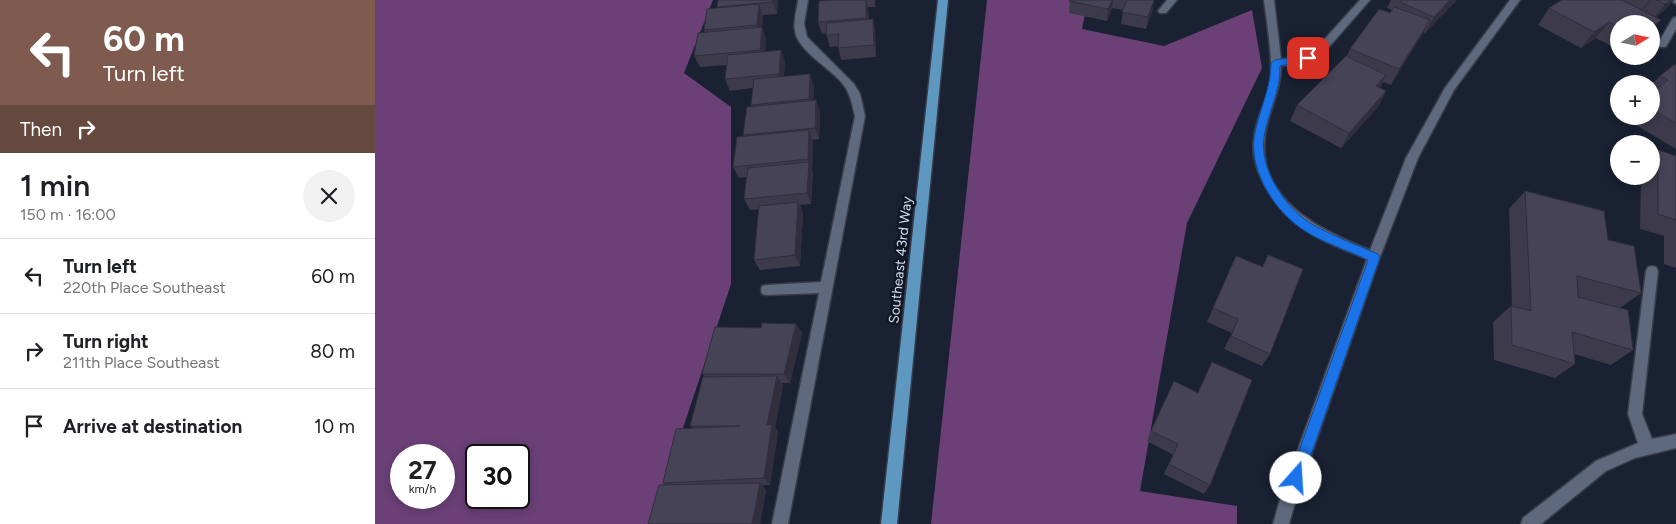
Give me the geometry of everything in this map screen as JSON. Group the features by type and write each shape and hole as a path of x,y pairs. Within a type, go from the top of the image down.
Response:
{"main road":[{"name":"Southeast 43rd Way","path":"889,524 943,0"}],"street":[{"path":"780,524 860,116 856,95 849,82 810,48 801,37 800,21 803,0"},
{"path":"1163,11 1172,0"},
{"path":"1269,0 1276,78 1259,137 1259,155 1270,185 1290,213 1309,228 1374,257"},
{"path":"1275,63 1300,61 1317,54 1365,0"},
{"path":"1281,524 1289,496 1374,257 1412,158 1450,88 1515,0"},
{"path":"1663,45 1676,20"},
{"path":"1647,447 1635,414 1652,271"},
{"path":"767,290 827,287"},
{"path":"1529,524 1601,466 1633,451 1676,441"}],"shaded area":[{"path":"375,0 713,0 684,73 731,107 731,284 651,524 375,524"},
{"path":"987,0 1088,0 1082,29 1164,46 1252,10 1262,68 1187,223 1140,491 1237,506 1237,524 931,524"}],"building":[{"path":"718,0 773,0 773,2 717,7"},
{"path":"866,0 866,18 818,22 819,1"},
{"path":"1070,0 1112,0 1108,9"},
{"path":"1127,0 1154,0 1148,17 1122,12"},
{"path":"1403,0 1450,0 1434,17 1400,2"},
{"path":"1562,0 1622,0 1651,15 1610,15 1610,22 1594,32 1549,8"},
{"path":"1656,0 1671,0 1665,4"},
{"path":"759,4 757,25 704,30 707,9"},
{"path":"1394,7 1430,20 1399,69 1350,49 1379,9 1390,13"},
{"path":"873,19 874,45 838,48 839,34 826,35 827,23"},
{"path":"762,27 760,50 694,56 698,33"},
{"path":"781,50 779,74 725,79 728,55"},
{"path":"1346,56 1386,75 1376,86 1386,91 1349,133 1297,105"},
{"path":"1676,65 1676,123 1660,114 1660,86 1668,80 1660,76"},
{"path":"810,74 809,99 751,105 754,79"},
{"path":"816,100 815,128 743,135 747,107"},
{"path":"809,130 808,159 733,167 737,137"},
{"path":"1660,151 1676,156 1676,220 1658,214"},
{"path":"809,162 807,193 744,199 748,168"},
{"path":"1525,191 1604,211 1608,240 1634,246 1641,293 1577,276 1578,297 1628,310 1633,350 1572,332 1575,364 1512,345 1511,306 1531,311"},
{"path":"798,202 795,255 754,260 759,206"},
{"path":"1268,255 1303,269 1270,354 1231,336 1238,319 1213,308 1236,256 1263,267"},
{"path":"762,323 796,324 784,374 702,374 715,327 761,328"},
{"path":"1212,362 1252,380 1210,485 1169,464 1178,444 1151,431 1174,381 1198,393"},
{"path":"777,376 767,425 772,424 764,478 663,483 676,429 740,426 690,426 703,377"},
{"path":"760,483 752,524 648,524 659,485"}],"route":[{"path":"1296,478 1374,257 1328,238 1309,228 1290,213 1270,185 1263,169 1259,155 1259,137 1276,78 1275,63 1300,61 1308,58"}]}
